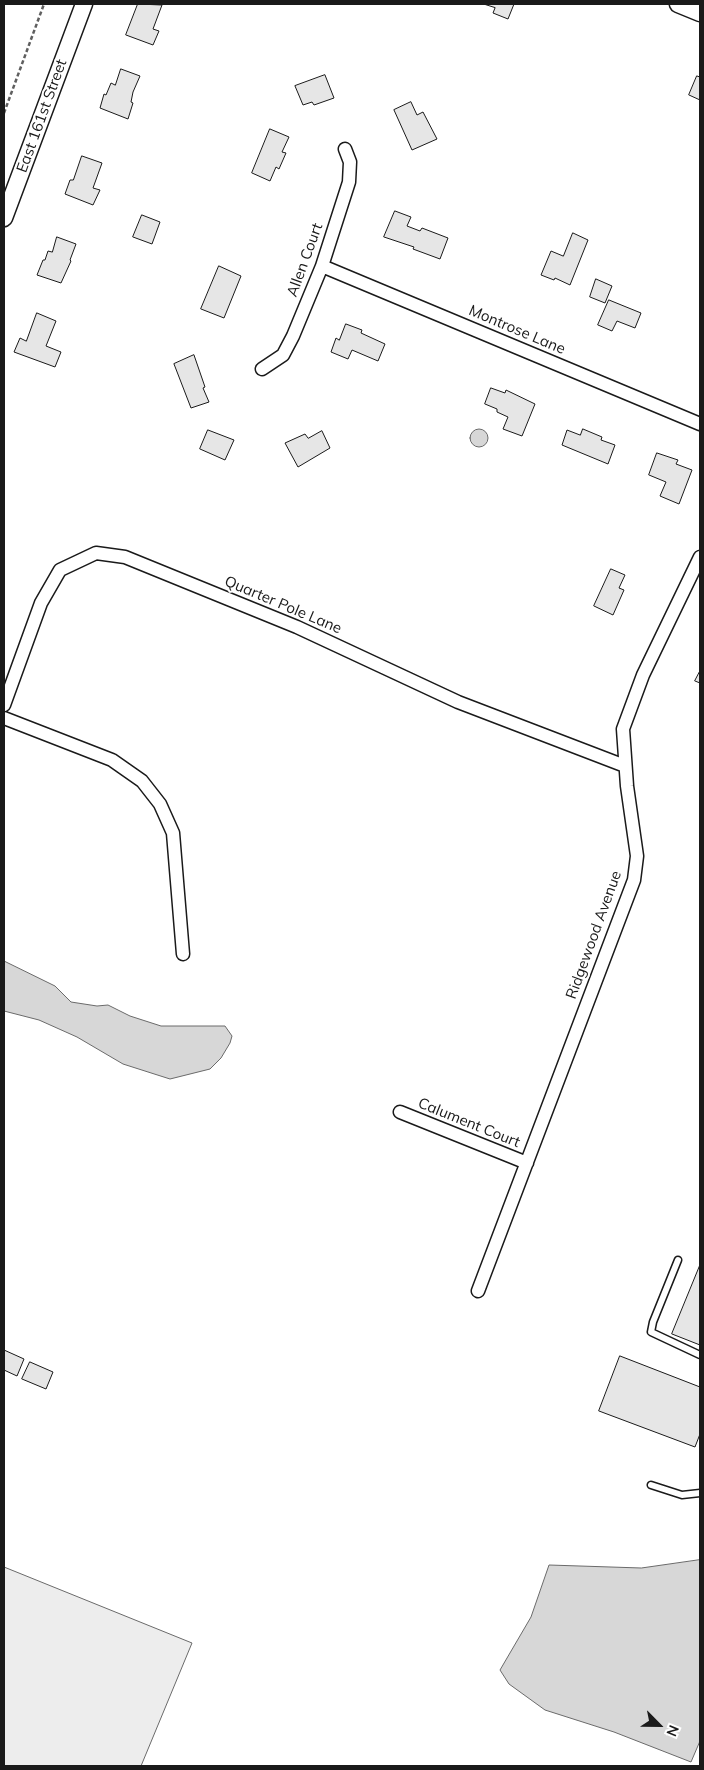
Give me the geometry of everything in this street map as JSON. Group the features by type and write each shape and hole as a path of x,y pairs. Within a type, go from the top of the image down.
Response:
{"street":[{"path":"678,4 700,13"},
{"name":"East 161st Street","path":"4,218 82,7"},
{"name":"Allen Court","path":"262,369 283,355 293,336 322,266 349,182 350,162 345,149"},
{"name":"Montrose Lane","path":"322,266 700,424"},
{"name":"Quarter Pole Lane","path":"4,705 41,603 60,570 96,553 125,557 297,627 458,702 625,766"},
{"name":"Ridgewood Avenue","path":"478,1291 634,880 636,856 625,766 623,729 634,697 658,643 700,557"},
{"path":"4,718 112,760 142,781 160,804 173,833 183,954"},
{"name":"Calument Court","path":"400,1112 527,1163"}],"lane":[{"path":"678,1260 652,1322 651,1332 654,1335 700,1354"},
{"path":"651,1485 682,1495 700,1493"}],"path":[{"path":"4,114 44,4"}],"shaded area":[{"path":"479,429 485,432 488,438 485,444 479,447 473,444 470,438 473,432"},
{"path":"4,961 55,986 71,1002 97,1006 108,1005 130,1016 161,1026 225,1026 232,1036 230,1043 221,1058 210,1069 170,1079 123,1064 77,1037 39,1020 4,1011"},
{"path":"700,1560 700,1741 691,1762 614,1732 545,1710 509,1684 500,1670 531,1617 549,1565 641,1568"},
{"path":"4,1567 192,1643 141,1766 4,1766"}],"building":[{"path":"138,4 162,5 153,29 159,31 153,45 126,35"},
{"path":"484,4 514,4 508,19 493,13 495,8"},
{"path":"121,69 140,76 133,92 131,102 133,103 128,119 100,108 104,94 106,95 111,83 115,85"},
{"path":"325,75 334,98 314,105 312,102 303,105 295,86"},
{"path":"697,76 700,77 700,100 689,95"},
{"path":"411,102 417,115 423,112 437,139 412,150 394,110"},
{"path":"270,129 289,137 282,152 286,153 279,169 276,167 270,181 252,173"},
{"path":"82,156 102,163 93,188 100,190 93,205 65,194 70,180 73,180"},
{"path":"395,211 411,217 407,226 420,231 422,228 448,238 440,259 413,249 414,247 384,237"},
{"path":"142,215 160,222 152,244 133,237"},
{"path":"573,233 588,240 570,285 555,278 554,280 541,275 551,251 563,256"},
{"path":"57,237 76,244 61,283 37,275 48,251 52,252"},
{"path":"219,266 241,276 224,318 201,309"},
{"path":"596,279 612,286 605,303 590,297"},
{"path":"609,300 641,313 635,328 617,321 612,331 598,325"},
{"path":"37,313 56,321 46,346 61,352 55,367 14,352 20,338 26,341"},
{"path":"346,324 362,330 361,333 385,344 378,361 352,350 348,359 331,352 336,338 339,340"},
{"path":"194,355 209,402 191,408 174,364"},
{"path":"491,388 505,393 506,390 535,404 522,436 503,429 508,417 497,412 497,409 485,404"},
{"path":"583,429 602,437 601,440 615,445 608,464 562,445 567,430 580,435"},
{"path":"208,430 234,440 225,460 200,449"},
{"path":"322,431 330,448 298,467 285,443 305,434 308,438"},
{"path":"657,453 678,460 676,464 692,470 679,504 660,496 666,482 649,475"},
{"path":"611,569 625,575 619,588 624,590 613,615 594,606"},
{"path":"700,671 700,683 695,681"},
{"path":"700,1265 700,1345 672,1334"},
{"path":"4,1350 24,1359 17,1376 4,1370"},
{"path":"620,1356 700,1387 700,1434 695,1447 599,1411"},
{"path":"30,1362 53,1372 46,1389 22,1379"}]}
